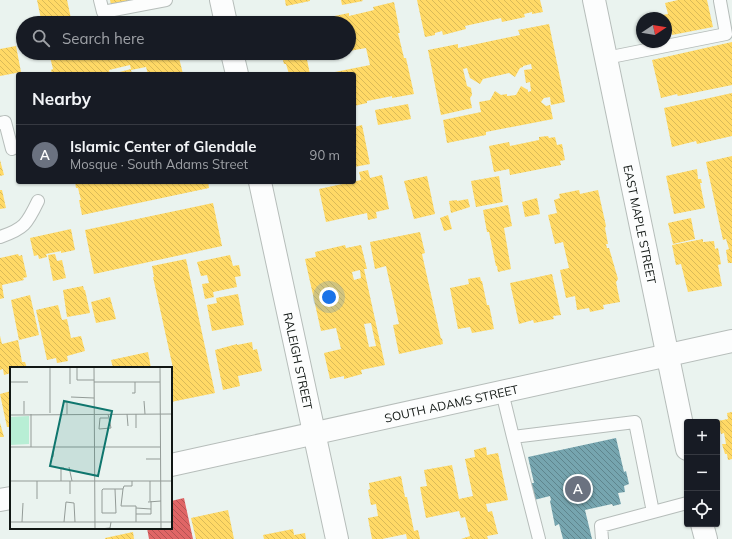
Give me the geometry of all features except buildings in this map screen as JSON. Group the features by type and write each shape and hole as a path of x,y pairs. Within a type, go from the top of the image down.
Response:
{"street":[{"path":"221,0 224,16"},
{"name":"EAST MAPLE STREET","path":"594,0 684,434"},
{"path":"234,60 237,72"},
{"name":"RALEIGH STREET","path":"260,184 337,539"},
{"name":"SOUTH ADAMS STREET","path":"172,465 732,341"},
{"path":"0,500 10,498"},
{"path":"703,527 706,539"}],"lane":[{"path":"100,0 103,12 166,0"},
{"path":"606,58 726,34 720,1"},
{"path":"0,123 5,122 12,149"},
{"path":"0,237 16,232 25,225 38,201"},
{"path":"502,392 539,539"},
{"path":"513,437 635,422 653,512"},
{"path":"602,539 601,526 684,504"}],"place":[{"name":"Islamic Center of Glendale","path":"578,489"}]}
